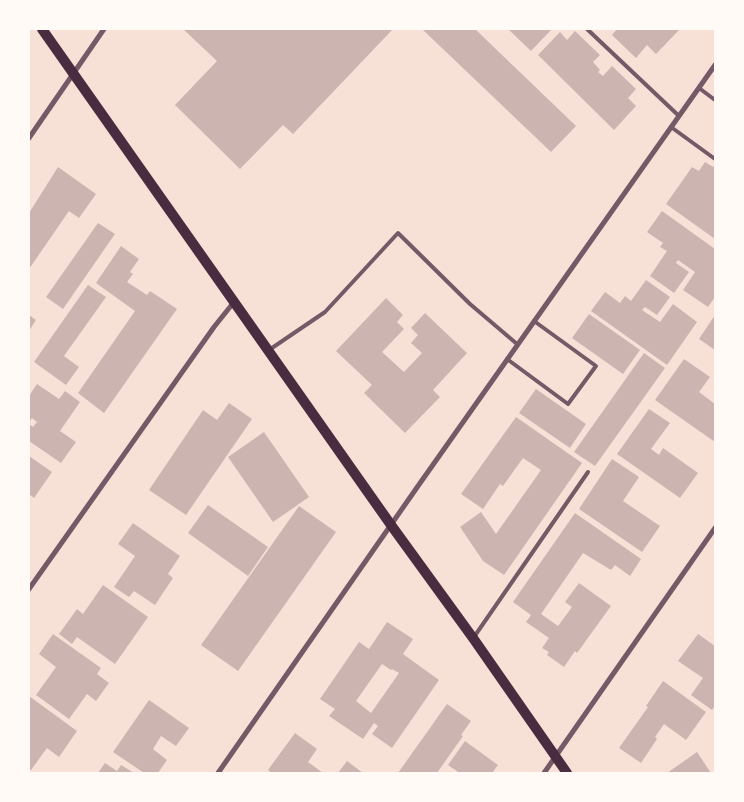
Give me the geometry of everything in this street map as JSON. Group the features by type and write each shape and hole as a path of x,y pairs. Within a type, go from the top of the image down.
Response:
{"main road":[{"path":"42,29 567,773"}],"street":[{"path":"29,138 104,29"},
{"path":"218,773 517,344 715,65"},
{"path":"29,589 234,301"},
{"path":"544,773 715,528"}],"lane":[{"path":"587,29 679,116"},
{"path":"699,88 715,100"},
{"path":"671,127 715,159"},
{"path":"269,350 325,312 398,233 470,304 517,344"},
{"path":"507,359 568,404 596,366 534,320"},
{"path":"473,638 588,472"}],"building":[{"path":"183,29 393,29 293,134 283,125 240,169 175,105 217,61"},
{"path":"422,29 475,29 576,126 551,152"},
{"path":"508,29 552,29 531,51"},
{"path":"617,29 679,30 656,54 647,45 636,58 612,35"},
{"path":"575,31 600,55 593,62 600,70 598,72 603,76 612,66 636,89 628,98 636,106 614,130 538,55 560,32 567,40"},
{"path":"705,162 713,167 715,164 715,239 666,204 692,167 699,171"},
{"path":"58,167 96,194 79,218 69,211 29,269 29,213"},
{"path":"662,211 715,249 715,297 708,307 683,290 695,272 678,260 676,263 689,272 674,293 650,276 667,251 660,247 663,243 647,232"},
{"path":"98,223 115,234 63,309 46,297"},
{"path":"121,246 139,259 130,272 133,274 127,282 147,295 150,291 177,309 104,413 78,393 135,311 96,283"},
{"path":"646,280 670,297 657,315 645,307 642,310 660,322 673,304 697,322 667,365 591,311 605,292 620,303 625,296 631,301"},
{"path":"88,285 106,297 64,356 79,367 66,385 34,362"},
{"path":"386,298 403,315 397,322 404,329 382,352 404,372 422,353 411,343 418,335 411,328 425,313 467,353 433,390 440,397 405,433 364,393 372,385 336,351"},
{"path":"589,314 640,350 623,374 572,338"},
{"path":"29,315 36,320 29,331"},
{"path":"715,315 715,350 699,339"},
{"path":"644,353 665,368 595,466 574,452"},
{"path":"684,359 710,377 699,392 715,404 715,442 655,400"},
{"path":"37,384 59,399 65,391 80,402 60,431 76,442 61,463 29,441 29,424 33,427 37,422 32,418 29,422 29,396"},
{"path":"536,389 586,424 570,448 519,413"},
{"path":"229,403 252,419 186,515 149,490 203,410 217,420"},
{"path":"649,409 670,423 651,449 659,455 663,448 698,473 680,498 617,454"},
{"path":"516,417 582,463 504,575 483,561 460,527 481,512 496,534 541,470 523,458 503,486 500,484 483,509 461,494"},
{"path":"264,432 309,497 273,522 228,457"},
{"path":"29,456 52,472 34,498 29,494"},
{"path":"612,459 639,477 623,501 660,526 642,552 579,509"},
{"path":"208,505 268,547 248,576 188,533"},
{"path":"299,506 336,532 238,671 201,645"},
{"path":"575,513 641,559 630,576 615,565 611,570 583,553 541,614 558,626 572,607 565,602 579,583 611,606 577,653 575,651 564,667 547,655 549,652 542,648 549,638 526,622 531,615 513,602"},
{"path":"133,523 180,556 168,574 173,578 155,605 134,591 129,597 114,587 135,556 118,544"},
{"path":"103,585 148,617 115,664 77,637 72,644 59,634 77,609 83,614"},
{"path":"387,622 413,639 403,654 439,680 392,748 372,734 378,726 374,723 363,739 329,716 335,709 320,699 359,642 369,649","holes":["382,664 399,673 371,713 356,701"]},
{"path":"53,634 101,668 97,674 109,683 96,701 87,694 69,719 36,695 56,667 39,654"},
{"path":"698,634 715,646 715,706 712,710 691,695 703,678 678,661"},
{"path":"663,681 706,712 686,740 664,724 655,737 657,739 641,763 619,748 648,707 646,706"},
{"path":"29,696 77,731 59,757 47,748 31,770 29,769"},
{"path":"149,700 189,728 176,746 161,736 153,749 167,760 158,773 144,773 113,752"},
{"path":"447,704 471,721 461,735 463,736 437,773 398,773"},
{"path":"295,733 317,749 308,762 323,773 272,773 268,770"},
{"path":"465,741 498,765 492,773 457,773 448,765"},
{"path":"697,752 711,773 667,773"},
{"path":"347,761 363,773 338,773"},
{"path":"105,763 117,771 121,765 134,773 98,773"}]}
